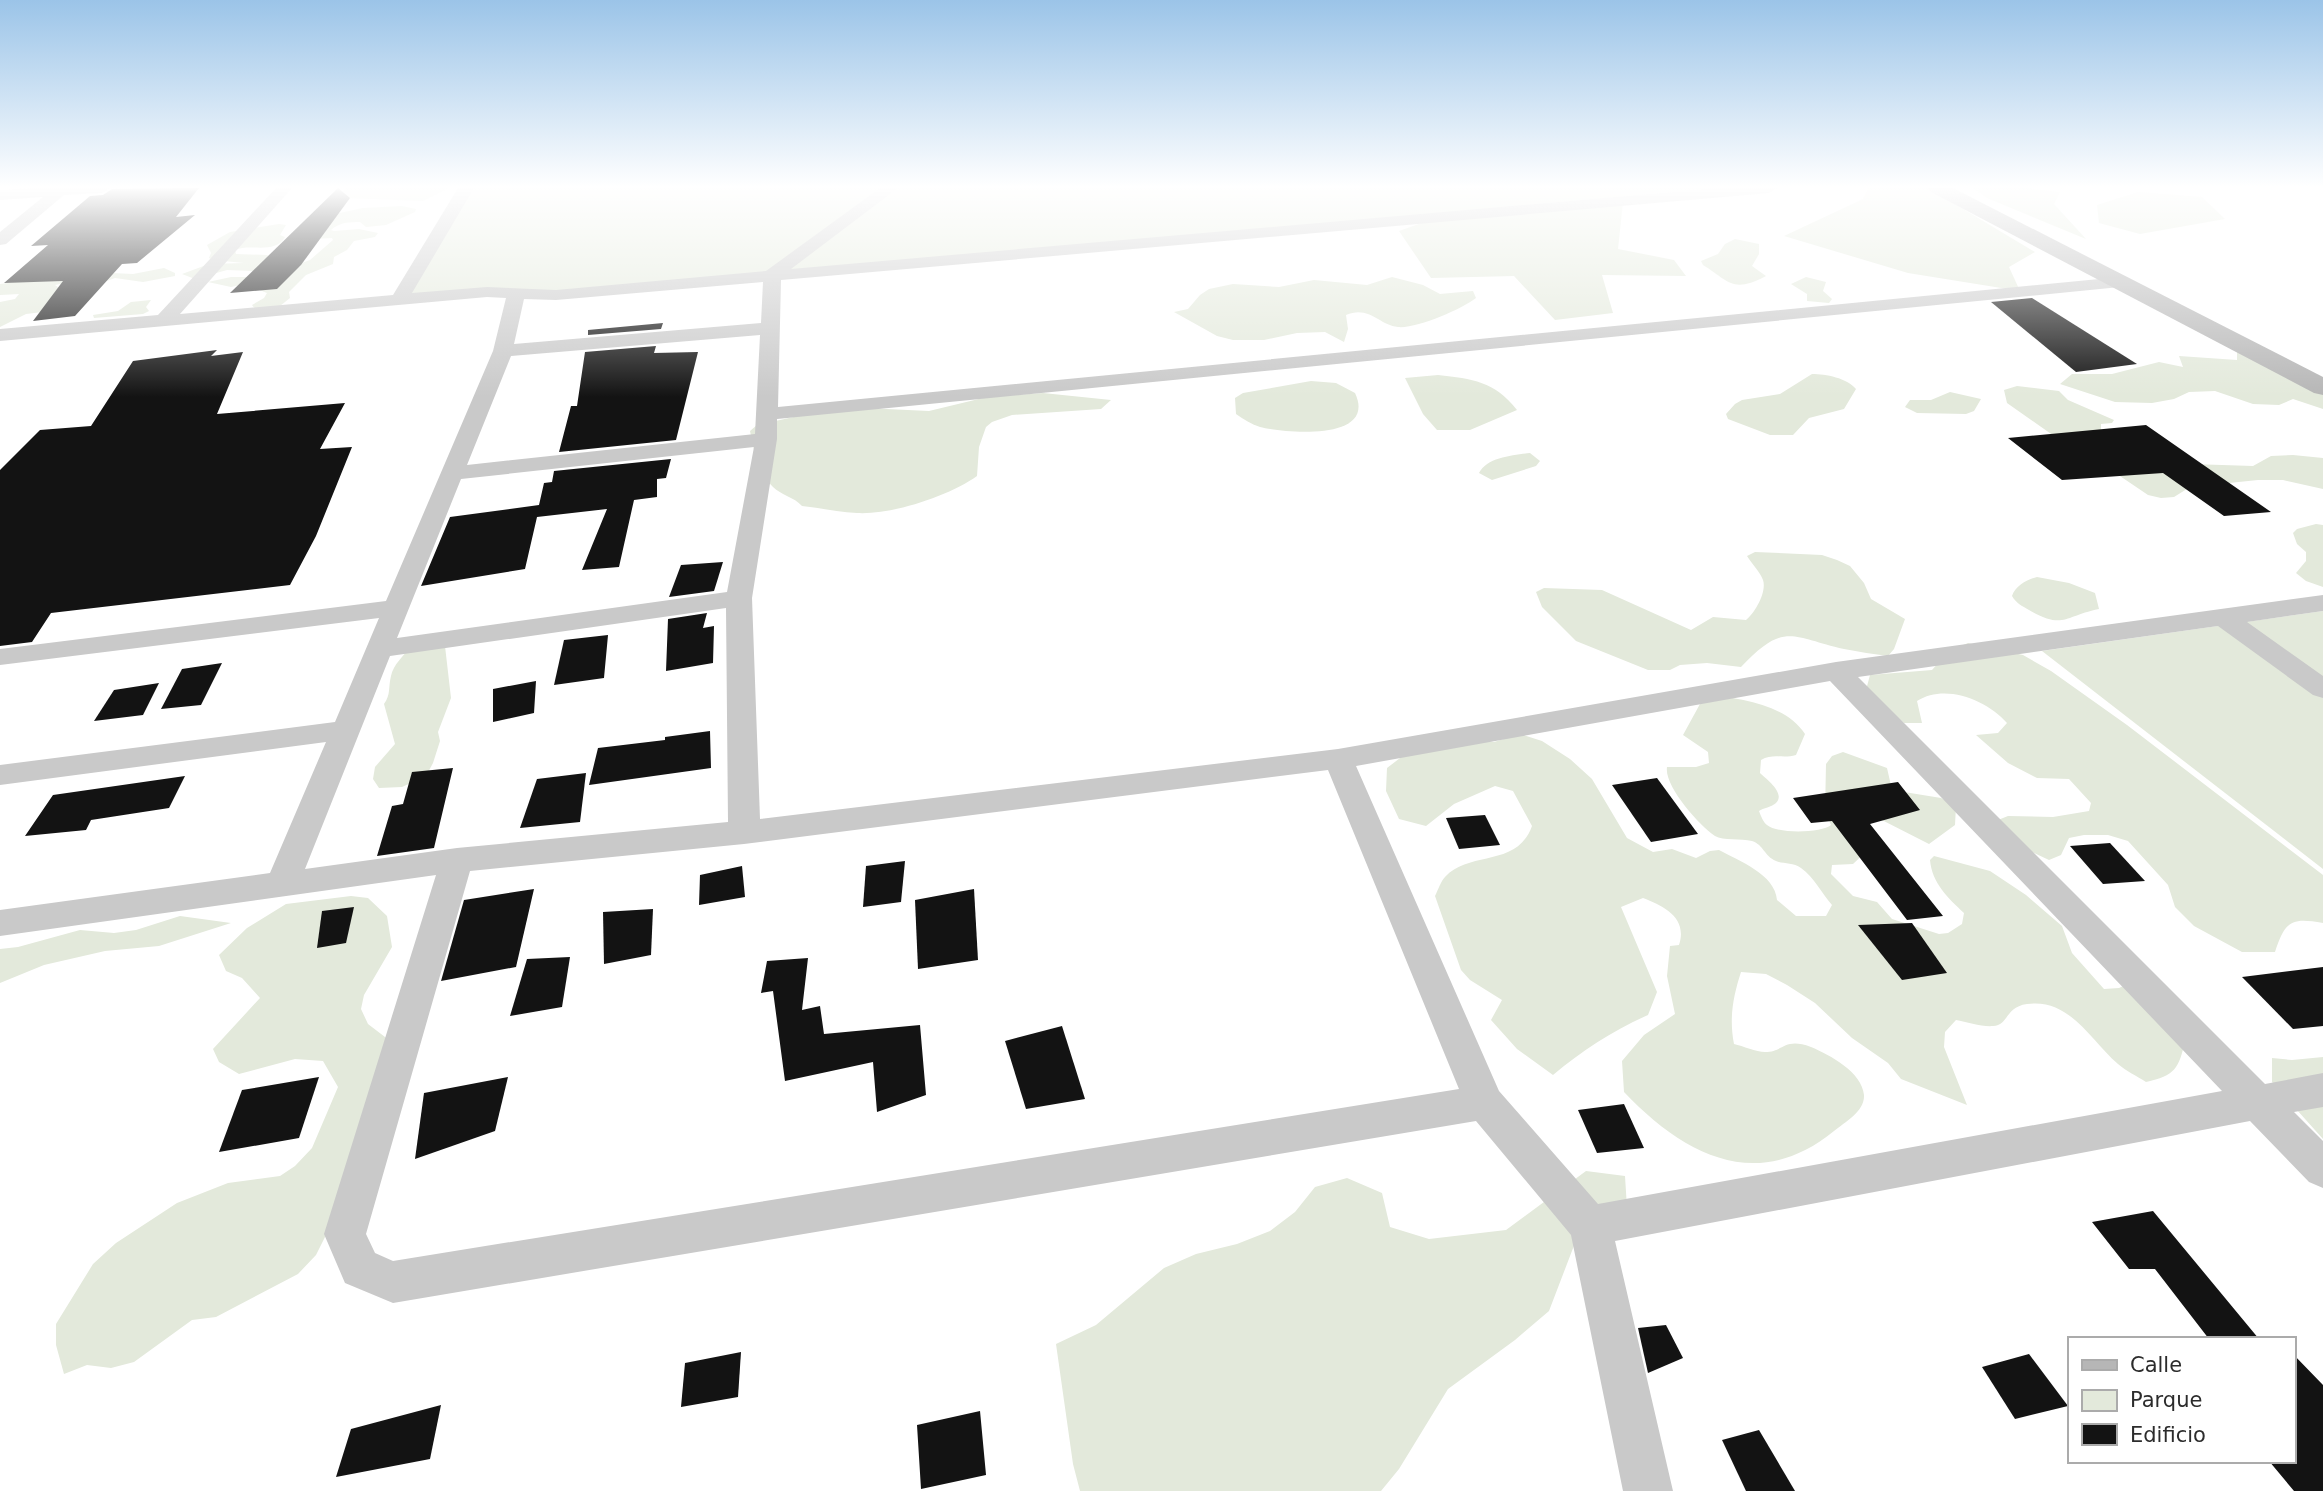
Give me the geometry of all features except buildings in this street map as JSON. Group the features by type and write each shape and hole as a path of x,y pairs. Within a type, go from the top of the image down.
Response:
{"street":[{"path":"164,320 221,258"},
{"path":"400,299 425,258"},
{"path":"772,275 796,258"},
{"path":"0,335 487,292 556,295 972,258"},
{"path":"2073,258 2323,387"},
{"path":"744,832 739,598 766,439 772,275"},
{"path":"767,414 2120,282"},
{"path":"282,884 503,351 516,293"},
{"path":"503,351 770,328"},
{"path":"452,473 766,439"},
{"path":"379,649 739,598"},
{"path":"0,923 457,860 744,832 1338,759 1836,671 2323,603"},
{"path":"0,657 396,608"},
{"path":"2223,617 2323,689"},
{"path":"1836,671 2323,1169"},
{"path":"0,775 346,730"},
{"path":"1338,759 1484,1102 1590,1226 1648,1491"},
{"path":"457,860 345,1234 360,1268 393,1282 1484,1102"},
{"path":"1590,1226 2323,1090"}],"green space":[{"path":"209,258 271,258 292,270 313,258 334,258 333,264 306,275 289,292 290,298 280,306 255,309 252,305 267,293 245,284 231,287 208,282 231,277 258,277 253,271 227,270 195,279 182,274 209,264 244,263"},
{"path":"430,258 964,258 556,295 409,295"},
{"path":"1417,258 1662,258 1674,260 1686,276 1602,275 1613,313 1555,320 1514,276 1431,278"},
{"path":"1709,258 1757,258 1752,266 1766,276 1738,285 1725,280 1701,261"},
{"path":"1856,258 2025,258 2009,267 2020,291 1908,273"},
{"path":"47,263 65,283 55,285 59,288 51,311 26,314 0,327 0,302 15,299 19,294 0,295 0,284 15,282"},
{"path":"164,268 175,273 175,276 143,282 115,278 104,282 112,273 133,274"},
{"path":"1392,277 1423,285 1440,294 1473,291 1476,298 1438,317 1406,327 1391,326 1361,312 1346,315 1348,329 1344,342 1325,332 1297,333 1264,340 1233,340 1217,336 1174,312 1188,309 1209,289 1233,284 1279,287 1314,280 1367,285"},
{"path":"1806,277 1826,282 1823,291 1832,299 1829,303 1807,301 1807,294 1791,284"},
{"path":"151,300 146,307 149,311 143,314 94,318 93,315 118,311 131,302"},
{"path":"2237,349 2323,393 2323,409 2293,399 2279,405 2253,404 2215,391 2189,392 2174,399 2152,403 2115,402 2060,384 2072,374 2112,374 2159,362 2183,367 2179,356 2237,360"},
{"path":"1812,374 1836,377 1856,389 1844,409 1809,418 1793,435 1770,435 1728,419 1726,414 1742,400 1780,394"},
{"path":"1438,375 1482,383 1500,393 1517,410 1470,430 1437,430 1423,414 1405,378"},
{"path":"1311,381 1336,383 1355,393 1358,409 1353,420 1341,427 1306,432 1260,427 1236,414 1235,398 1243,393"},
{"path":"2017,386 2059,391 2068,400 2114,420 2112,423 2101,424 2101,434 2054,436 2007,403 2004,390"},
{"path":"1950,392 1981,399 1974,411 1966,414 1917,413 1905,407 1910,400 1931,400"},
{"path":"1043,393 1111,400 1101,409 1012,415 992,422 986,427 979,447 977,476 936,497 887,511 857,513 802,506 776,490 768,481 757,461 750,431 757,425 807,414 865,408 929,411 987,397"},
{"path":"1530,453 1540,461 1536,466 1492,480 1479,473 1494,460"},
{"path":"2271,456 2323,458 2323,489 2283,480 2258,480 2190,487 2174,497 2161,498 2148,495 2114,472 2191,464 2253,466"},
{"path":"2323,525 2323,587 2306,581 2296,573 2306,561 2306,552 2297,544 2293,533 2297,529"},
{"path":"1755,552 1822,555 1850,566 1864,583 1871,599 1905,619 1894,649 1888,656 1789,636 1768,643 1741,667 1707,663 1680,665 1670,670 1648,670 1576,641 1542,607 1536,592 1544,588 1602,590 1691,630 1713,617 1746,620 1762,596 1764,585 1762,577 1747,556"},
{"path":"2037,577 2069,583 2095,593 2099,609 2064,620 2050,619 2029,610 2012,596 2022,583"},
{"path":"2323,611 2323,869 2042,651"},
{"path":"1968,643 2023,655 2051,671 2127,725 2323,875 2323,923 2296,921 2291,924 2282,934 2275,952 2242,952 2194,926 2175,907 2168,885 2128,841 2108,835 2069,838 2061,855 2049,860 2019,846 1993,822 2008,816 2053,817 2089,811 2091,803 2069,779 2037,778 2008,763 1976,735 1998,733 2007,723 1977,701 1953,694 1928,696 1917,701 1922,723 1904,723 1866,690 1870,675 1932,670 1949,651"},
{"path":"445,646 451,698 438,732 440,741 433,763 426,776 402,787 379,788 373,779 375,767 395,744 384,704 394,668 411,647"},
{"path":"1706,693 1774,709 1796,724 1805,734 1796,755 1761,760 1760,773 1779,795 1776,803 1759,811 1764,822 1772,828 1809,831 1831,825 1825,812 1826,764 1832,756 1843,752 1887,768 1892,790 1941,798 1956,806 1955,825 1929,844 1874,816 1850,823 1869,849 1853,864 1832,865 1831,874 1853,896 1877,902 1892,919 1939,934 1948,933 1962,924 1964,913 1937,883 1930,860 1934,856 1990,871 2026,895 2062,926 2072,953 2104,989 2119,988 2149,974 2166,985 2178,1001 2195,1039 2185,1041 2178,1064 2170,1074 2146,1082 2118,1064 2067,1014 2055,1007 2027,1004 2015,1009 1998,1025 1984,1026 1956,1020 1945,1032 1944,1047 1967,1105 1901,1079 1888,1063 1852,1038 1815,1003 1787,985 1766,974 1741,972 1733,1008 1734,1044 1765,1052 1790,1044 1811,1047 1836,1060 1851,1072 1858,1079 1864,1095 1858,1111 1849,1120 1805,1150 1777,1160 1750,1163 1723,1159 1697,1149 1671,1134 1624,1092 1622,1061 1644,1035 1675,1014 1667,976 1670,946 1679,945 1680,927 1666,909 1643,898 1621,907 1657,992 1648,1015 1598,1042 1553,1075 1517,1049 1491,1020 1502,1000 1470,980 1461,970 1435,896 1444,879 1455,869 1516,848 1532,826 1513,791 1495,786 1454,804 1426,826 1399,819 1386,791 1387,768 1404,755 1451,737 1494,742 1520,734 1542,741 1570,759 1592,779 1627,838 1653,852 1672,849 1696,858 1719,850 1755,869 1770,883 1777,900 1796,916 1826,916 1832,905 1806,872 1795,865 1772,859 1752,841 1715,836 1692,814 1671,784 1667,767 1696,767 1709,763 1708,752 1683,735"},
{"path":"351,896 368,898 387,916 392,947 364,995 361,1009 368,1024 402,1050 335,1217 316,1255 298,1274 216,1317 192,1320 134,1362 111,1368 87,1365 64,1374 56,1345 56,1324 93,1264 116,1243 177,1203 228,1183 280,1176 295,1166 312,1148 338,1087 323,1061 295,1059 239,1074 219,1062 213,1049 260,998 242,978 226,971 219,955 247,928 286,904"},
{"path":"180,916 231,923 159,946 105,951 44,965 0,983 0,949 18,947 80,930 114,933 136,930"},
{"path":"2323,1057 2323,1139 2272,1082 2272,1058 2292,1060"},
{"path":"1586,1171 1625,1176 1627,1208 1575,1243 1549,1311 1515,1340 1448,1389 1399,1469 1381,1491 1080,1491 1073,1464 1056,1344 1096,1325 1164,1268 1196,1254 1237,1244 1270,1231 1295,1212 1315,1187 1347,1178 1382,1193 1390,1227 1429,1239 1506,1230"}]}
